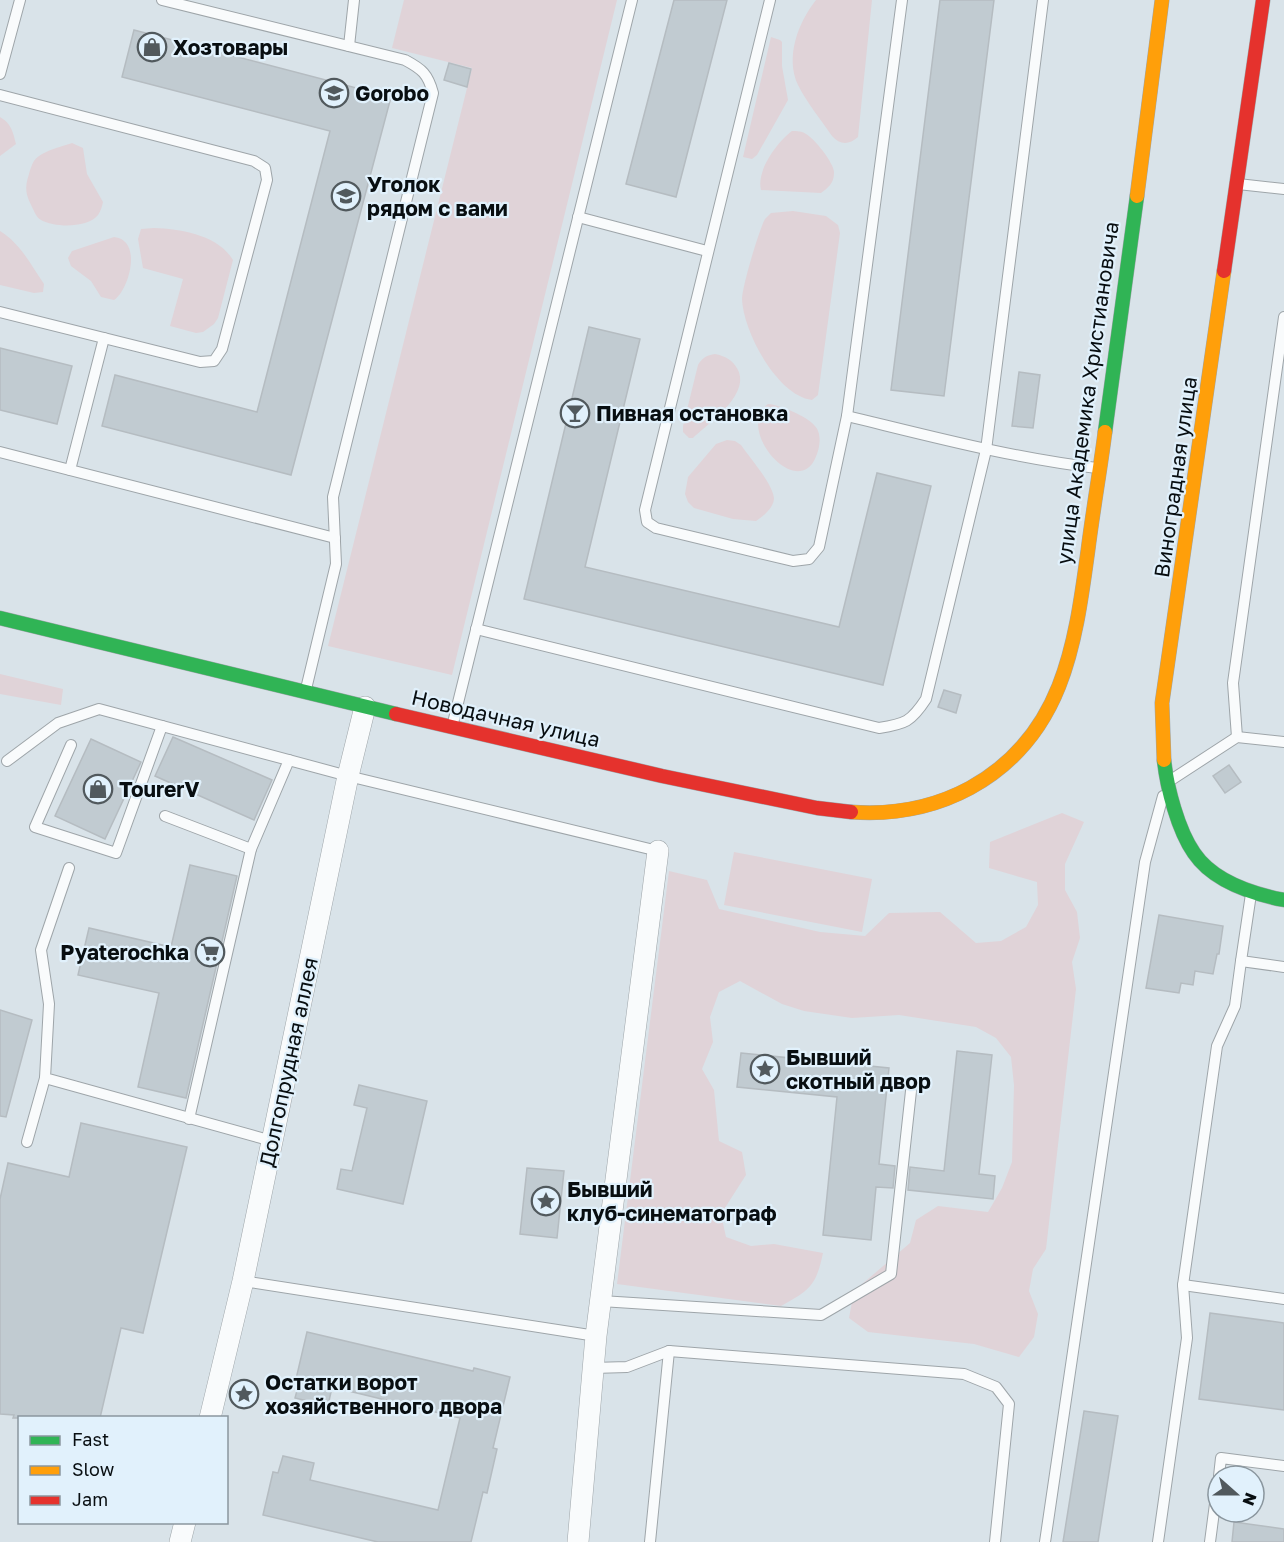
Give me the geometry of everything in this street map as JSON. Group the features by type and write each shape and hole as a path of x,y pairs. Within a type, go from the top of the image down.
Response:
{"street":[{"name":"улица Академика Христиановича","path":"1000,771 1025,747 1044,719 1062,684 1078,610 1100,468 1162,0"},
{"name":"Виноградная улица","path":"1263,0 1162,703 1161,737 1166,784 1179,820 1196,854 1219,876 1251,891 1284,900"},
{"name":"Новодачная улица","path":"0,618 306,693 675,779 858,813 894,813 934,805 970,789 1000,771"},
{"name":"Долгопрудная аллея","path":"210,1416 243,1281 348,776 365,707"},
{"path":"579,1542 593,1368 658,851"},
{"path":"180,1542 184,1524"}],"lane":[{"path":"0,74 20,0"},
{"path":"162,0 405,60 419,68 429,79 433,93 333,497 336,564 306,693"},
{"path":"350,46 354,0"},
{"path":"452,727 632,0"},
{"path":"770,0 645,510 647,522 657,528 794,561 809,559 819,547 847,416 902,0"},
{"path":"476,629 879,728 898,725 915,715 926,699 987,450 1043,0"},
{"path":"0,95 254,161 265,168 267,180 222,349 214,360 200,362 0,312"},
{"path":"1237,183 1284,189"},
{"path":"578,217 707,251"},
{"path":"1237,737 1233,683 1284,317"},
{"path":"70,470 104,338"},
{"path":"847,416 987,450 1056,463 1100,468"},
{"path":"0,452 335,538"},
{"path":"7,761 58,723 99,709 348,776 658,851"},
{"path":"71,745 35,827 116,854 162,726"},
{"path":"1045,1542 1145,862 1166,784 1237,737 1284,742"},
{"path":"189,1119 251,849 290,760"},
{"path":"165,816 251,849"},
{"path":"27,1142 45,1078 49,1004 41,950 69,868"},
{"path":"1158,1542 1187,1338 1183,1285 1217,1046 1235,1006 1251,891"},
{"path":"1241,961 1284,967"},
{"path":"45,1078 272,1141"},
{"path":"601,1300 821,1315 891,1274 911,1091"},
{"path":"243,1281 597,1335"},
{"path":"1183,1285 1284,1299"},
{"path":"593,1368 627,1367 669,1351 964,1374 996,1387 1009,1404 995,1542"},
{"path":"650,1542 669,1351"},
{"path":"1220,1464 1221,1458 1284,1466"},
{"path":"1210,1542 1212,1524"}],"shaded area":[{"path":"404,0 617,0 452,675 328,646 472,68 392,48"},
{"path":"816,0 872,0 858,137 848,143 838,141 832,136 798,85 794,74 795,41 804,19"},
{"path":"771,37 782,42 782,66 788,100 757,155 752,159 743,157"},
{"path":"0,117 9,125 16,144 0,156"},
{"path":"792,131 810,136 831,164 834,173 833,180 821,193 761,190 762,174 769,158 780,142"},
{"path":"72,143 83,148 87,174 103,202 98,215 87,222 71,225 47,223 37,217 27,196 26,188 30,171 34,161 41,155"},
{"path":"793,211 826,216 838,225 840,233 818,395 812,400 799,396 786,387 764,360 748,328 742,299 751,259 765,219 771,213"},
{"path":"154,228 187,232 209,239 226,251 233,260 218,318 203,332 196,333 170,326 183,279 143,268 138,239 141,229"},
{"path":"0,231 25,255 44,284 43,292 34,293 0,285"},
{"path":"114,237 123,240 129,247 131,256 128,277 114,300 101,297 91,281 71,266 68,258 72,251"},
{"path":"715,354 728,359 738,370 740,379 738,389 726,408 693,438 689,438 683,432 683,426 698,365 705,357"},
{"path":"768,404 799,415 817,429 820,439 817,455 812,464 802,471 791,470 780,464 769,453 762,440 758,427 760,414"},
{"path":"727,440 741,445 766,479 773,493 772,506 756,521 733,519 694,508 688,502 685,494 688,477 716,444"},
{"path":"0,674 63,689 61,705 0,694"},
{"path":"1062,813 1084,822 1065,864 1065,890 1077,912 1080,938 1072,962 1076,989 1046,1249 1033,1269 1029,1291 1038,1314 1034,1337 1019,1357 974,1344 868,1332 849,1318 854,1291 910,1243 916,1220 938,1206 988,1212 1002,1188 1012,1162 1014,1085 1011,1057 996,1038 976,1027 899,1015 852,1018 804,1011 782,1004 740,981 719,992 710,1017 713,1042 702,1069 714,1090 719,1141 742,1152 746,1175 721,1214 726,1237 751,1246 774,1244 823,1253 818,1273 805,1291 781,1306 617,1284 669,871 707,880 719,909 820,932 865,936 889,913 940,912 976,943 1001,941 1026,927 1038,905 1037,882 989,868 990,842"},
{"path":"734,852 872,879 862,932 724,905"}],"building":[{"path":"674,0 727,0 676,197 626,184"},
{"path":"940,0 994,0 944,396 891,390"},
{"path":"134,30 391,97 291,475 102,426 115,375 257,412 330,131 122,77"},
{"path":"449,63 471,69 467,87 444,80"},
{"path":"589,327 640,339 585,567 839,627 877,473 931,486 883,685 524,599"},
{"path":"0,348 72,366 57,424 0,410"},
{"path":"1019,372 1040,375 1033,428 1012,426"},
{"path":"944,690 961,695 956,713 938,707"},
{"path":"173,737 272,780 254,820 155,776"},
{"name":"TourerV","path":"91,739 141,762 105,839 55,816"},
{"path":"1229,765 1241,782 1225,793 1213,776"},
{"path":"190,865 237,876 186,1098 138,1087 159,993 78,975 89,928 171,947"},
{"path":"1159,915 1223,926 1213,974 1195,971 1193,985 1181,983 1179,993 1146,988"},
{"path":"0,1010 32,1020 6,1117 0,1116"},
{"path":"957,1051 992,1055 979,1174 995,1176 993,1199 908,1190 910,1167 944,1171"},
{"path":"741,1053 889,1068 879,1164 895,1166 893,1188 876,1187 871,1240 823,1235 837,1097 737,1087"},
{"path":"359,1085 427,1101 403,1204 337,1189 341,1169 352,1171 367,1108 354,1105"},
{"path":"81,1123 187,1147 143,1333 121,1328 100,1416 18,1416 18,1418 13,1418 14,1415 0,1414 0,1199 8,1163 69,1177"},
{"path":"527,1168 564,1171 557,1238 520,1234"},
{"path":"1210,1313 1284,1323 1284,1410 1199,1399"},
{"path":"307,1332 473,1371 474,1368 510,1377 493,1448 497,1449 487,1493 483,1492 471,1542 378,1542 263,1515 273,1472 278,1473 283,1456 314,1463 310,1480 438,1510 460,1418 332,1387 328,1406 295,1398 300,1380 296,1379"},
{"path":"1084,1411 1118,1416 1098,1542 1063,1542"},
{"path":"1234,1524 1284,1529 1284,1542 1232,1542"}],"traffic: fast":[{"path":"1105,432 1137,196"},
{"path":"0,618 396,714"},
{"path":"1164,760 1178,821 1188,844 1202,863 1234,885 1284,900"}],"traffic: slow":[{"path":"1137,196 1162,0"},
{"path":"1164,760 1162,703 1224,271"},
{"path":"851,812 912,809 956,795 1001,767 1026,743 1045,716 1059,686 1077,621 1105,432"}],"traffic: jam":[{"path":"1224,271 1263,0"},
{"path":"396,714 662,776 817,808 851,812"}],"place":[{"name":"Хозтовары","path":"152,47"},
{"name":"Gorobo","path":"334,93"},
{"name":"Уголок рядом с вами","path":"346,196"},
{"name":"Пивная остановка","path":"575,413"},
{"name":"TourerV","path":"98,789"},
{"name":"Pyaterochka","path":"210,952"},
{"name":"Бывший скотный двор","path":"765,1069"},
{"name":"Бывший клуб-синематограф","path":"546,1201"},
{"name":"Остатки ворот хозяйственного двора","path":"244,1394"}]}
